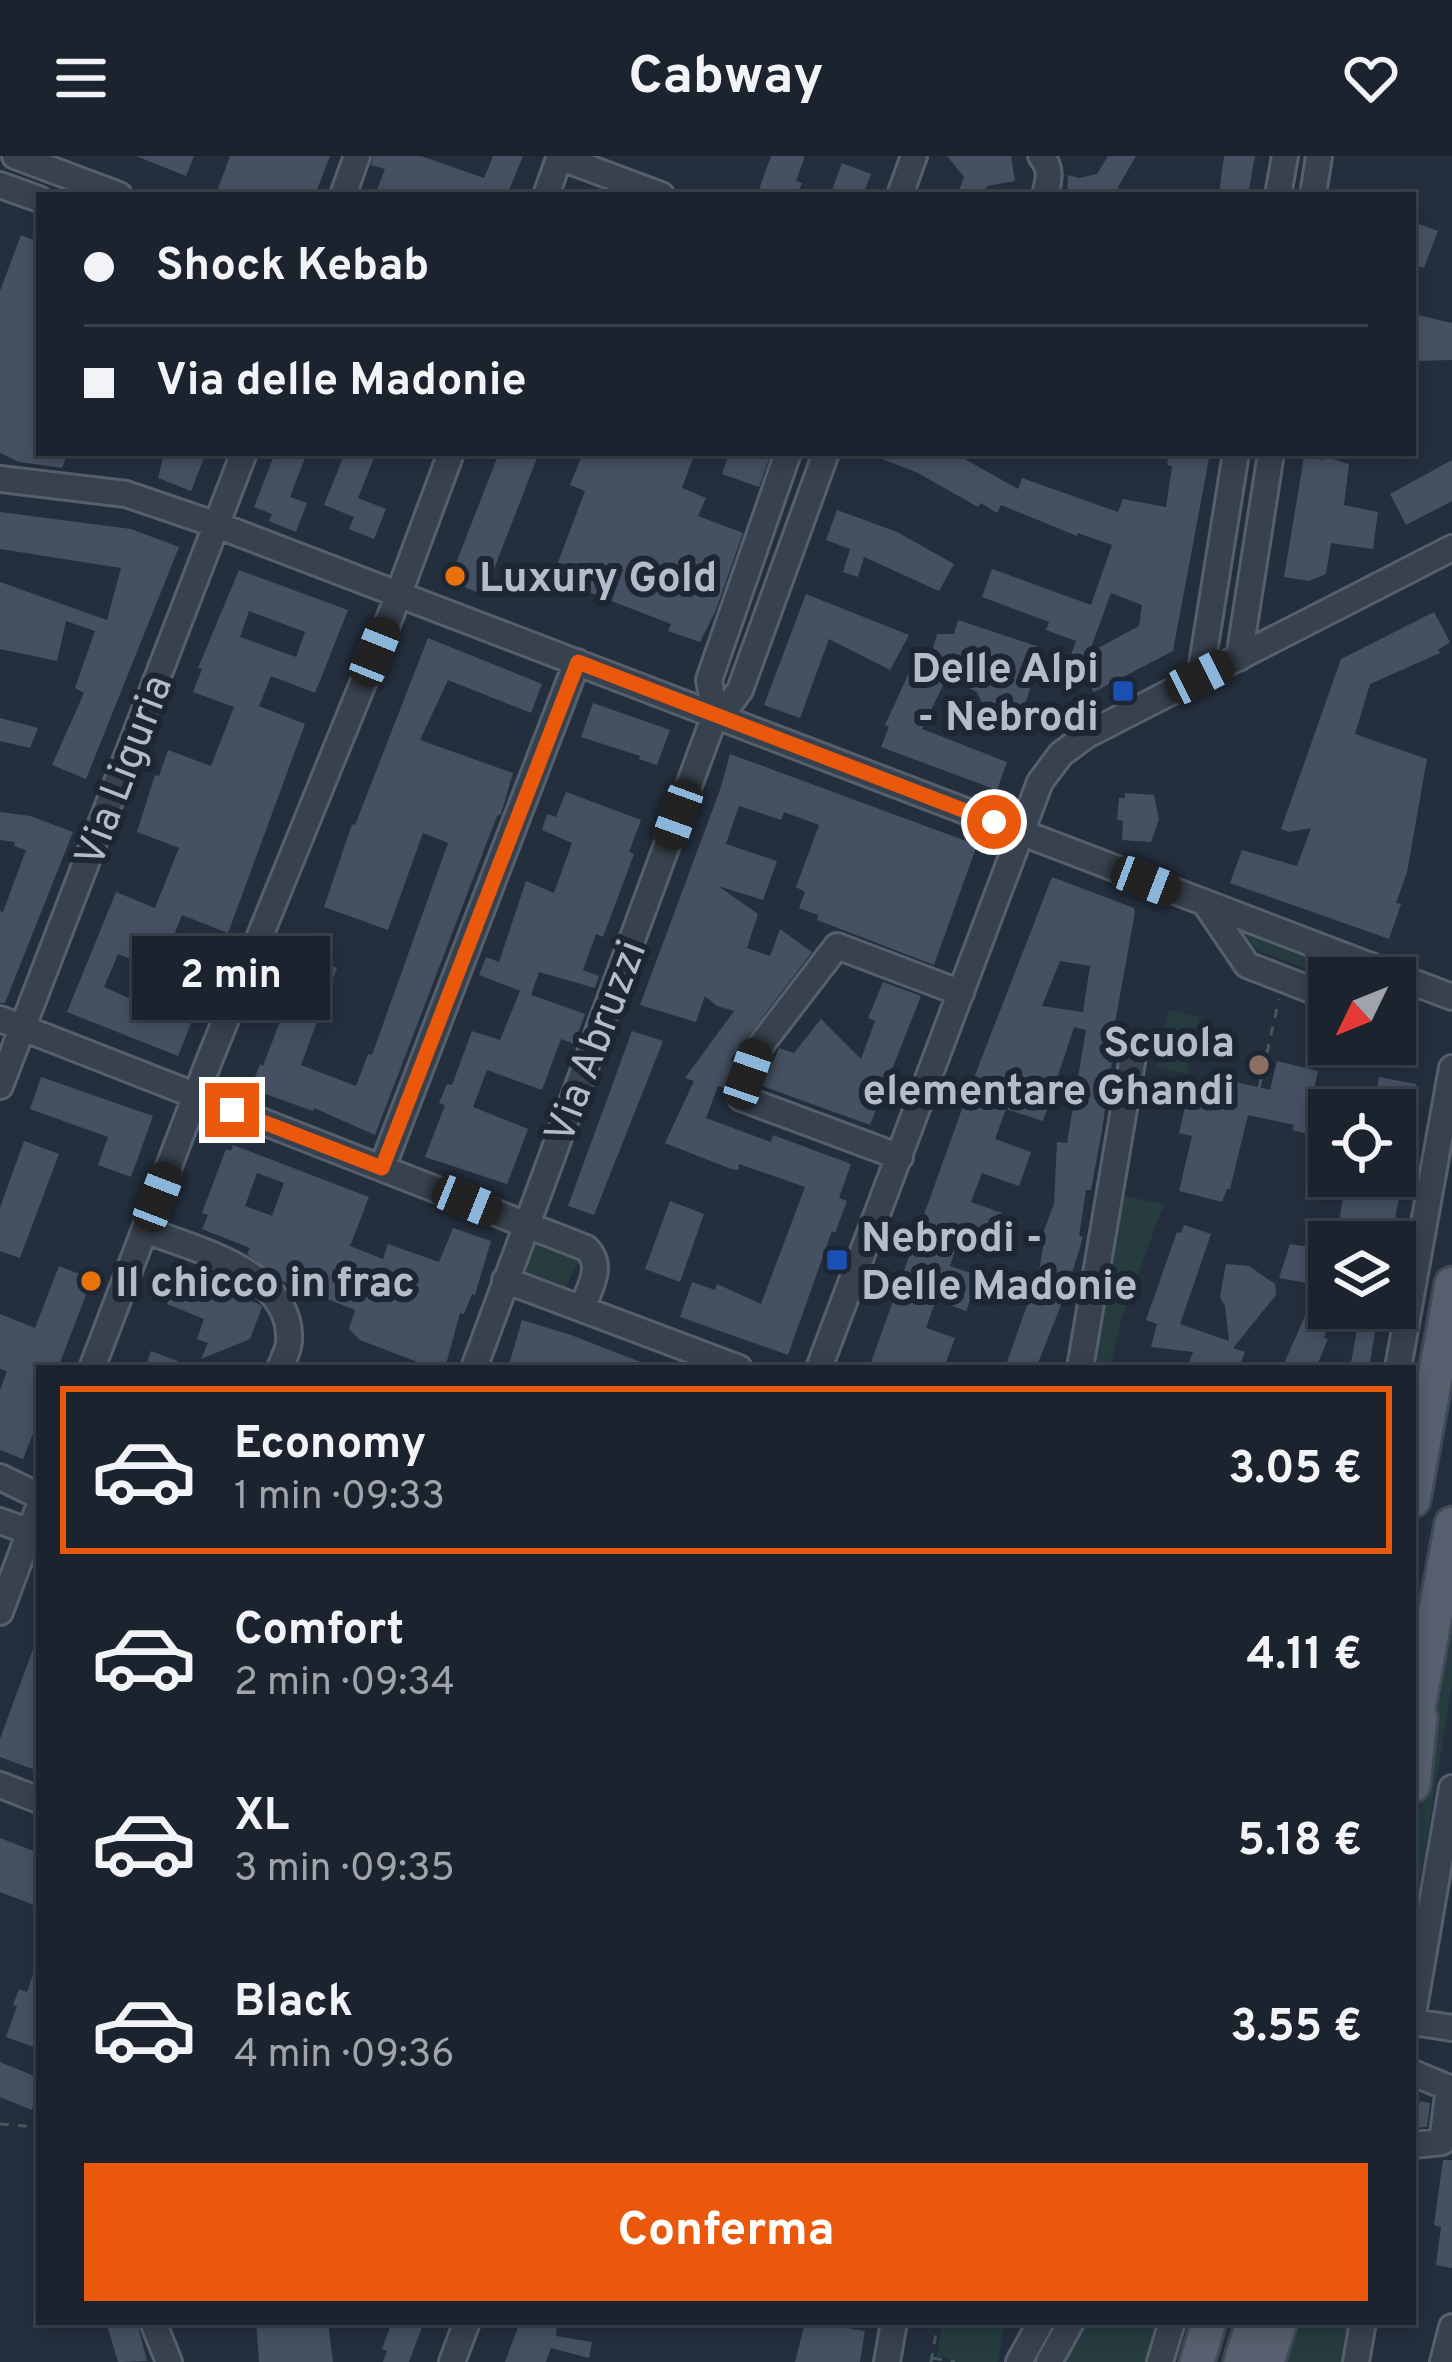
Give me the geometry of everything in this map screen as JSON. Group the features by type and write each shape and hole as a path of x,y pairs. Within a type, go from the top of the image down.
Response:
{"main road":[{"path":"1416,1483 1452,1284"},
{"path":"1416,1721 1452,1524"},
{"path":"1416,1759 1425,1680"},
{"path":"1197,2362 1208,2325"},
{"path":"1241,2362 1252,2325"},
{"path":"1267,2362 1279,2325"}],"street":[{"path":"15,156 42,161 112,192"},
{"path":"344,192 357,156"},
{"path":"901,192 914,156"},
{"path":"1041,156 1050,180 1046,192"},
{"path":"1279,192 1285,156"},
{"path":"1313,192 1319,156"},
{"path":"547,192 560,157 633,190"},
{"path":"0,185 36,199"},
{"name":"Via Liguria","path":"0,1086 11,1023 243,456"},
{"path":"93,1365 450,456"},
{"name":"Via Abruzzi","path":"715,715 740,690 825,456"},
{"path":"1200,677 1236,456"},
{"path":"1239,658 1271,456"},
{"path":"784,464 814,486"},
{"name":"Via Abruzzi","path":"474,1365 715,715 709,680 784,464"},
{"path":"0,479 126,494 217,525 1342,957"},
{"path":"820,1365 1046,772 1069,747 1452,548"},
{"path":"382,1168 578,662"},
{"path":"1207,905 1247,965 1308,989"},
{"path":"900,1156 741,1098 757,1051 837,946 962,994"},
{"path":"1416,985 1452,997"},
{"path":"11,1023 593,1254 596,1270 582,1309"},
{"path":"1081,1365 1133,1056"},
{"path":"1400,1365 1452,1068"},
{"path":"146,1230 259,1280 277,1299 286,1320 290,1342 281,1365"},
{"path":"1413,1365 1417,1268"},
{"path":"505,1280 731,1365"},
{"path":"0,1477 36,1495"},
{"path":"0,1521 34,1533 0,1612"},
{"path":"0,1785 36,1799"},
{"path":"1416,2000 1452,1788"},
{"path":"1416,2019 1452,2028"},
{"path":"1416,2074 1449,2088 1442,2142 1416,2145"},
{"path":"154,2325 169,2362"},
{"path":"452,2362 466,2325"},
{"path":"886,2362 893,2325"},
{"path":"1019,2362 1039,2325"},
{"path":"1049,2362 1069,2325"},
{"path":"1160,2362 1171,2325"},
{"path":"1356,2362 1362,2325"},
{"path":"1443,2362 1452,2327"}],"path":[{"path":"1259,1088 1281,991"},
{"path":"0,2124 36,2127"},
{"path":"937,2325 931,2360 955,2362"}],"green space":[{"path":"1246,934 1308,958 1308,970 1254,949"},
{"path":"1169,1010 1200,1017 1187,1074 1156,1067"},
{"path":"1114,1194 1164,1204 1121,1321 1111,1365 1086,1365"},
{"path":"535,1239 577,1256 564,1291 522,1275"},
{"path":"1452,1629 1452,1686 1416,1906 1416,1832"},
{"path":"942,2325 1004,2325 998,2362 958,2362 937,2356"},
{"path":"1084,2325 1161,2325 1151,2362 1063,2362"},
{"path":"1290,2325 1347,2325 1341,2362 1279,2362"}],"building":[{"path":"136,156 194,156 186,176"},
{"path":"230,156 330,156 316,192 218,189"},
{"path":"373,156 421,156 484,178 493,156 523,156 508,192 376,192 385,169 371,165"},
{"path":"771,156 805,156 796,181 802,183 798,192 758,192"},
{"path":"947,156 1011,156 1015,181 987,186 984,192 958,192 964,177"},
{"path":"1108,156 1136,156 1118,187 1120,192 1067,192 1068,175 1097,174"},
{"path":"1224,156 1255,156 1249,192 1219,192"},
{"path":"842,163 871,174 864,192 831,192"},
{"path":"1416,223 1438,231 1424,268 1416,265"},
{"path":"21,235 36,241 36,456 67,456 62,468 19,462 0,453 0,291"},
{"path":"1416,315 1452,323 1452,360 1416,361"},
{"path":"163,456 205,456 191,491 158,478"},
{"path":"274,456 306,456 290,497 307,503 296,532 269,521 272,514 254,507"},
{"path":"344,456 375,456 358,498 386,509 374,539 349,529 354,517 324,505"},
{"path":"498,456 538,456 484,595 449,581"},
{"path":"582,456 694,456 682,488 706,498 698,516 743,533 700,642 668,631 671,624 552,578 585,491 570,485"},
{"path":"770,456 759,487 722,474 728,457"},
{"path":"875,456 959,456 1018,489 1022,478 1118,512 1123,499 1166,507 1172,466 1167,465 1168,456 1209,456 1173,651 1094,692 1088,682 1070,693 1059,689 1076,641 1046,630 1049,622 982,597 992,569 1091,605 1112,545 1001,505 997,513 981,503 978,507 918,473","holes":["1111,593 1142,605 1139,626 1089,653"]},
{"path":"1323,456 1349,464 1344,505 1378,512 1373,549 1331,543 1326,574 1309,581 1284,577 1304,457 1323,460"},
{"path":"1452,460 1452,501 1406,525 1390,494"},
{"path":"837,510 897,532 954,564 939,591 864,557 858,577 843,572 850,549 826,540"},
{"path":"0,512 131,529 179,547 86,779 52,765 84,693 75,688 95,631 66,621 57,661 0,649 0,582 107,620 121,568 0,549"},
{"path":"239,570 348,610 315,693 271,676 259,706 305,724 228,933 182,915 170,945 211,962 178,1056 67,1012 116,892 155,908 179,848 137,832 168,750 211,766 234,707 193,692 202,669 198,668","holes":["249,611 305,632 296,657 240,637","118,954 172,979 159,1012 104,987"]},
{"path":"806,594 909,635 890,670 829,639 800,718 764,705"},
{"path":"1434,612 1450,642 1440,653 1370,684 1355,734 1427,759 1407,872 1396,903 1401,904 1389,939 1230,883 1242,850 1297,866 1311,828 1281,829 1341,659"},
{"path":"958,620 1042,648 1018,728 989,718 977,692 947,677 922,729 1007,762 997,790 881,747 889,727 885,725 909,673 926,675 937,634 954,634"},
{"path":"428,638 542,684 531,713 448,680 420,740 513,773 375,1135 314,1108 254,1090 252,1085 305,956 337,968 301,1065 356,1086 368,1054 372,1055 448,843 423,833 388,930 324,907 352,824"},
{"path":"593,703 670,730 657,765 581,737"},
{"path":"0,718 38,728 30,748 0,741"},
{"path":"730,754 977,845 934,965 817,920 818,915 799,908 805,892 796,887 819,825 784,812 781,820 739,806 726,844 777,861 763,900 718,886 758,914 747,948 770,956 780,929 812,952 730,1060 734,1061 724,1088 718,1086 706,1118 771,1142 773,1135 851,1164 839,1198 847,1201 788,1355 680,1317 692,1282 715,1290 717,1284 761,1304 805,1187 739,1164 738,1170 731,1169 665,1143 694,1081 685,1078 734,1011 705,996 696,1022 640,1005"},
{"path":"566,792 641,820 629,852 634,854 603,937 596,934 583,970 599,976 595,988 539,972 531,995 479,975 486,957 499,962 526,881 554,893 572,843 542,830 547,814 556,817"},
{"path":"1125,793 1154,795 1159,819 1151,842 1122,840 1123,821 1117,820 1119,798 1125,798"},
{"path":"0,812 30,816 73,832 5,1003 0,1003 0,911 26,850 0,840"},
{"path":"1052,877 1134,908 1108,1062 1112,1063 1102,1130 1091,1190 1086,1190 1079,1236 1083,1237 1037,1365 1006,1365 1039,1271 1044,1242 1040,1241 1054,1204 1057,1142 1067,1143 1086,1030 1074,1027 1043,1121 1006,1109 995,1139 1031,1152 1019,1186 982,1173 971,1202 1002,1213 989,1248 959,1237 950,1266 979,1276 966,1311 936,1300 926,1328 955,1338 945,1365 870,1365","holes":["1060,961 1090,966 1083,1012 1042,1006"]},
{"path":"883,982 921,996 870,1125 762,1086 779,1048 794,1053 821,1019 861,1059 875,1021 868,1018"},
{"path":"520,991 585,1014 574,1044 561,1039 542,1090 487,1070 473,1107 528,1129 507,1184 425,1157 445,1105 439,1103 447,1084 452,1085 472,1031 500,1040"},
{"path":"632,1031 663,1041 594,1215 568,1206"},
{"path":"1277,1061 1318,1071 1314,1089 1308,1089 1308,1134 1292,1130 1294,1125 1248,1115 1230,1189 1222,1202 1179,1191 1192,1136 1179,1133 1186,1103 1207,1108 1215,1077 1270,1090"},
{"path":"41,1077 153,1116 131,1177 98,1165 108,1137 30,1109"},
{"path":"1379,1077 1416,1084 1415,1089 1377,1089"},
{"path":"24,1141 59,1154 20,1258 0,1251 0,1208"},
{"path":"233,1145 369,1197 350,1246 383,1259 388,1244 439,1262 453,1228 491,1241 475,1295 464,1314 460,1313 446,1365 425,1365 360,1340 349,1329 355,1310 282,1281 247,1254 250,1248 202,1229 208,1215 202,1213 226,1149 231,1151","holes":["257,1173 284,1183 272,1216 245,1206"]},
{"path":"1343,1197 1399,1197 1395,1221 1339,1221"},
{"path":"670,1201 704,1214 680,1282 645,1269"},
{"path":"1184,1225 1211,1234 1180,1324 1229,1341 1220,1297 1226,1264 1249,1266 1275,1284 1276,1295 1233,1348 1245,1352 1240,1365 1188,1365 1193,1352 1151,1347 1157,1324 1146,1320 1177,1232"},
{"path":"1290,1244 1308,1247 1308,1283 1279,1278"},
{"path":"59,1266 92,1279 59,1365 36,1365 36,1426 23,1459 0,1450 0,1390 7,1371 0,1369 0,1314 35,1328"},
{"path":"179,1274 259,1304 262,1307 250,1339 201,1359 208,1343 197,1339 204,1319 167,1304"},
{"path":"1305,1316 1308,1329 1327,1329 1317,1365 1283,1365"},
{"path":"522,1320 648,1365 525,1363 509,1365"},
{"path":"1357,1329 1376,1329 1370,1365 1351,1365"},
{"path":"151,1351 188,1365 146,1365"},
{"path":"36,1641 35,1770 0,1757 0,1739"},
{"path":"0,1838 36,1852 36,1906 0,1892"},
{"path":"36,1966 36,2048 6,2037 19,1989 27,1992"},
{"path":"0,2062 36,2077 32,2110 0,2097"},
{"path":"1420,2101 1430,2103 1427,2127 1416,2128"},
{"path":"1443,2160 1452,2160 1452,2268 1436,2265 1441,2227 1434,2225"},
{"path":"107,2325 138,2325 147,2361 118,2362"},
{"path":"256,2325 328,2325 333,2362 259,2362"},
{"path":"391,2325 423,2325 409,2362 383,2362 387,2351 382,2349"},
{"path":"519,2325 557,2325 556,2336 592,2342 589,2358 551,2348 546,2362 505,2362"},
{"path":"804,2325 851,2325 850,2329 865,2331 860,2362 795,2362"}],"place":[{"name":"Luxury Gold","path":"455,576"},
{"name":"Delle Alpi - Nebrodi","path":"1123,691"},
{"name":"Scuola elementare Ghandi","path":"1259,1065"},
{"name":"Nebrodi - Delle Madonie","path":"837,1260"},
{"name":"Il chicco in frac","path":"91,1281"}],"route":[{"path":"232,1110 382,1168 578,662 994,822"}]}
